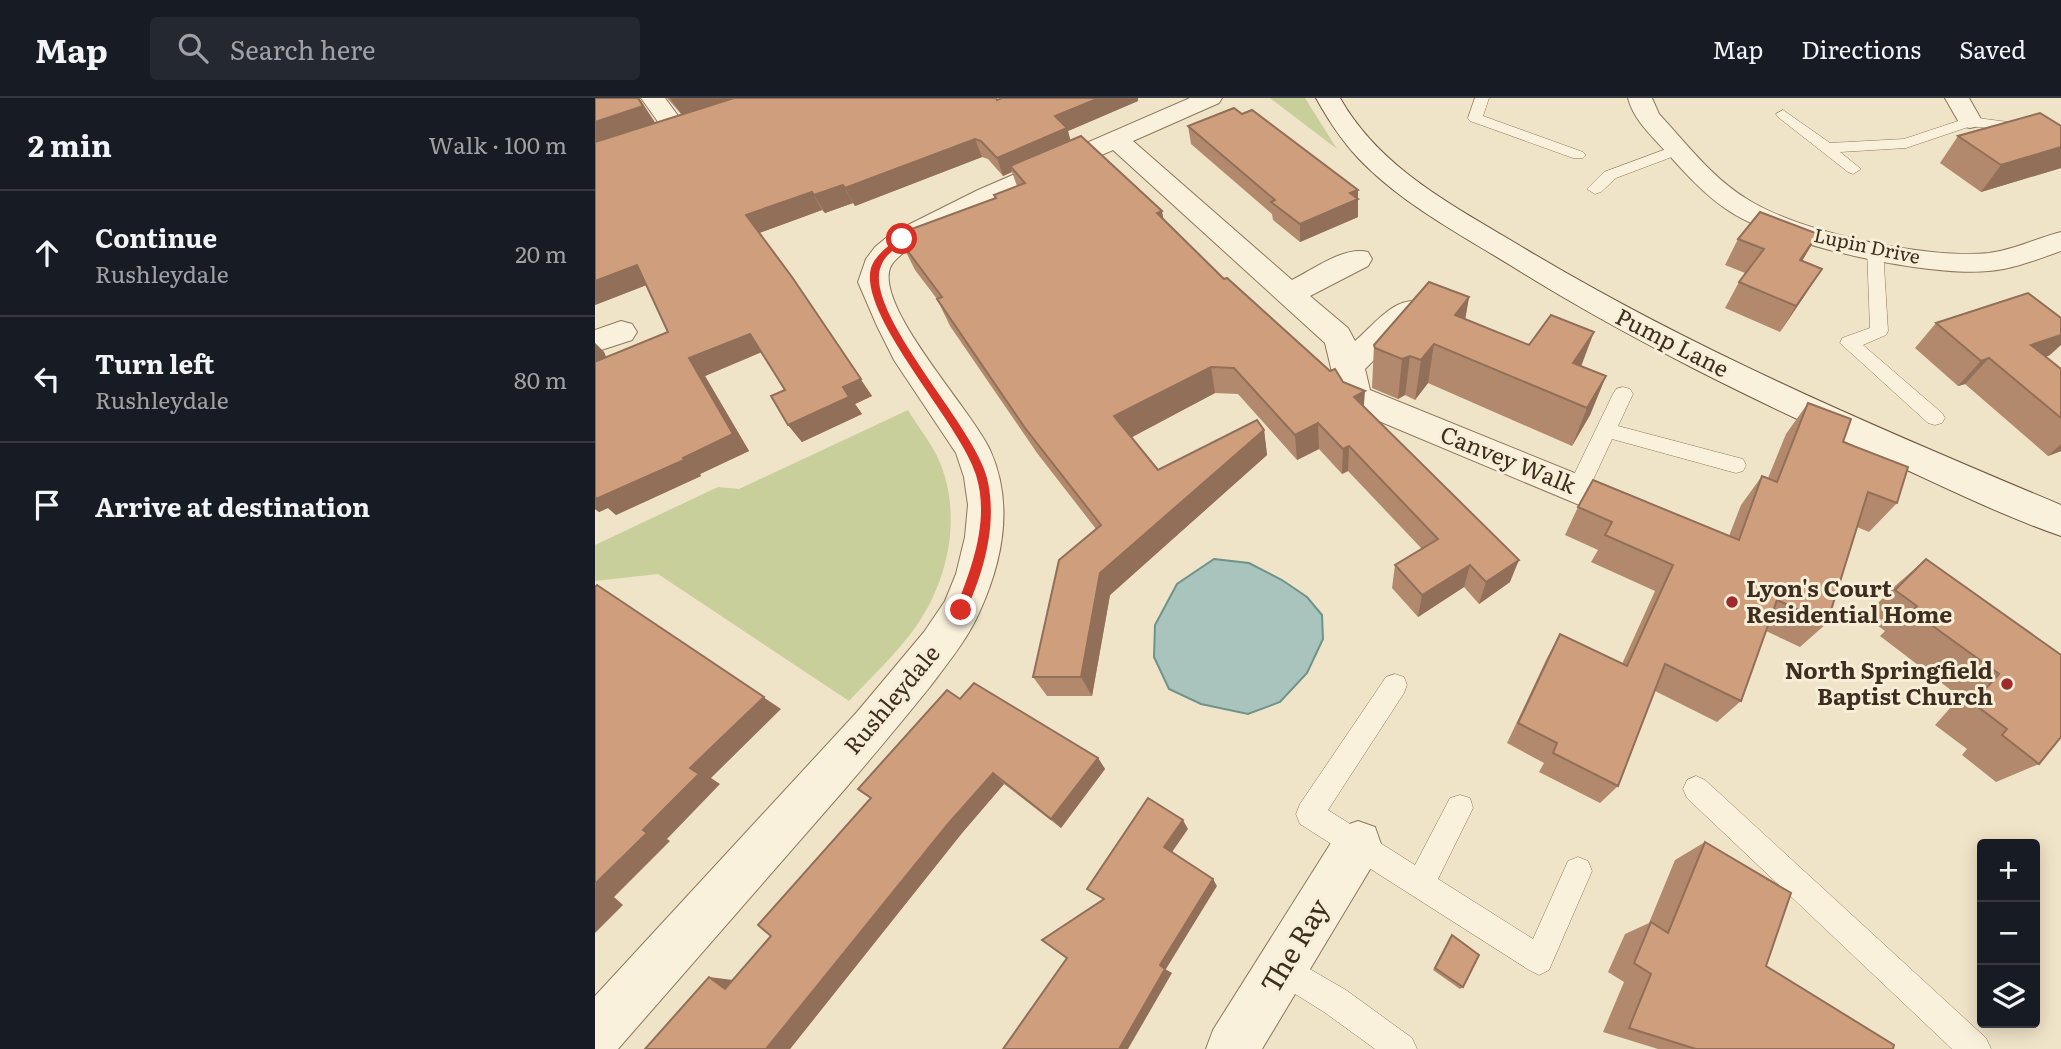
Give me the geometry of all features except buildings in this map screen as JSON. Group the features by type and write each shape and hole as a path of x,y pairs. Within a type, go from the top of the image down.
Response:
{"street":[{"path":"653,98 663,132 701,119"},
{"name":"Rushleydale","path":"595,1035 872,726 939,645 961,610 975,574 984,537 986,505 982,477 972,449 905,352 873,282 876,266 885,253 902,239 988,196 1210,98"},
{"name":"Pump Lane","path":"1328,98 1344,127 1380,164 1446,213 1548,277 1671,346 1896,451 2061,520"},
{"name":"Lupin Drive","path":"1640,98 1650,119 1723,193 1757,216 1782,227 1875,249 1944,261 1988,262 2061,241"},
{"path":"1957,98 1969,121"},
{"name":"Canvey Walk","path":"1116,140 1337,336 1355,397 1665,525"},
{"path":"1291,293 1358,259"},
{"path":"1348,366 1410,309"},
{"name":"The Ray","path":"1232,1049 1358,844"}],"lane":[{"path":"1482,98 1475,118 1579,155"},
{"path":"1783,114 1853,169"},
{"path":"1825,148 1906,143 1969,121 2061,133"},
{"path":"1595,189 1610,175 1680,149"},
{"path":"1875,249 1879,331 1849,342 1935,418"},
{"path":"1578,489 1623,394"},
{"path":"1606,430 1736,465"},
{"path":"1395,685 1310,814 1539,960 1579,871"},
{"path":"1696,789 1975,1049"},
{"path":"1420,884 1460,808"},
{"path":"1282,968 1335,1001 1401,1049"}],"green space":[{"path":"1270,98 1305,98 1337,149"},
{"path":"908,410 934,450 945,477 951,521 945,565 928,606 910,635 849,701 658,574 595,581 595,545 718,487 739,489"}],"water":[{"path":"1214,559 1249,563 1282,580 1307,597 1322,615 1323,639 1307,673 1280,702 1248,714 1201,704 1169,689 1154,657 1155,625 1177,584"}],"place":[{"name":"Lyon's Court Residential Home","path":"1732,602"},
{"name":"North Springfield Baptist Church","path":"2007,684"}],"route":[{"path":"902,239 885,253 876,266 873,282 905,352 972,449 982,477 986,505 984,537 975,574 961,610"}]}
